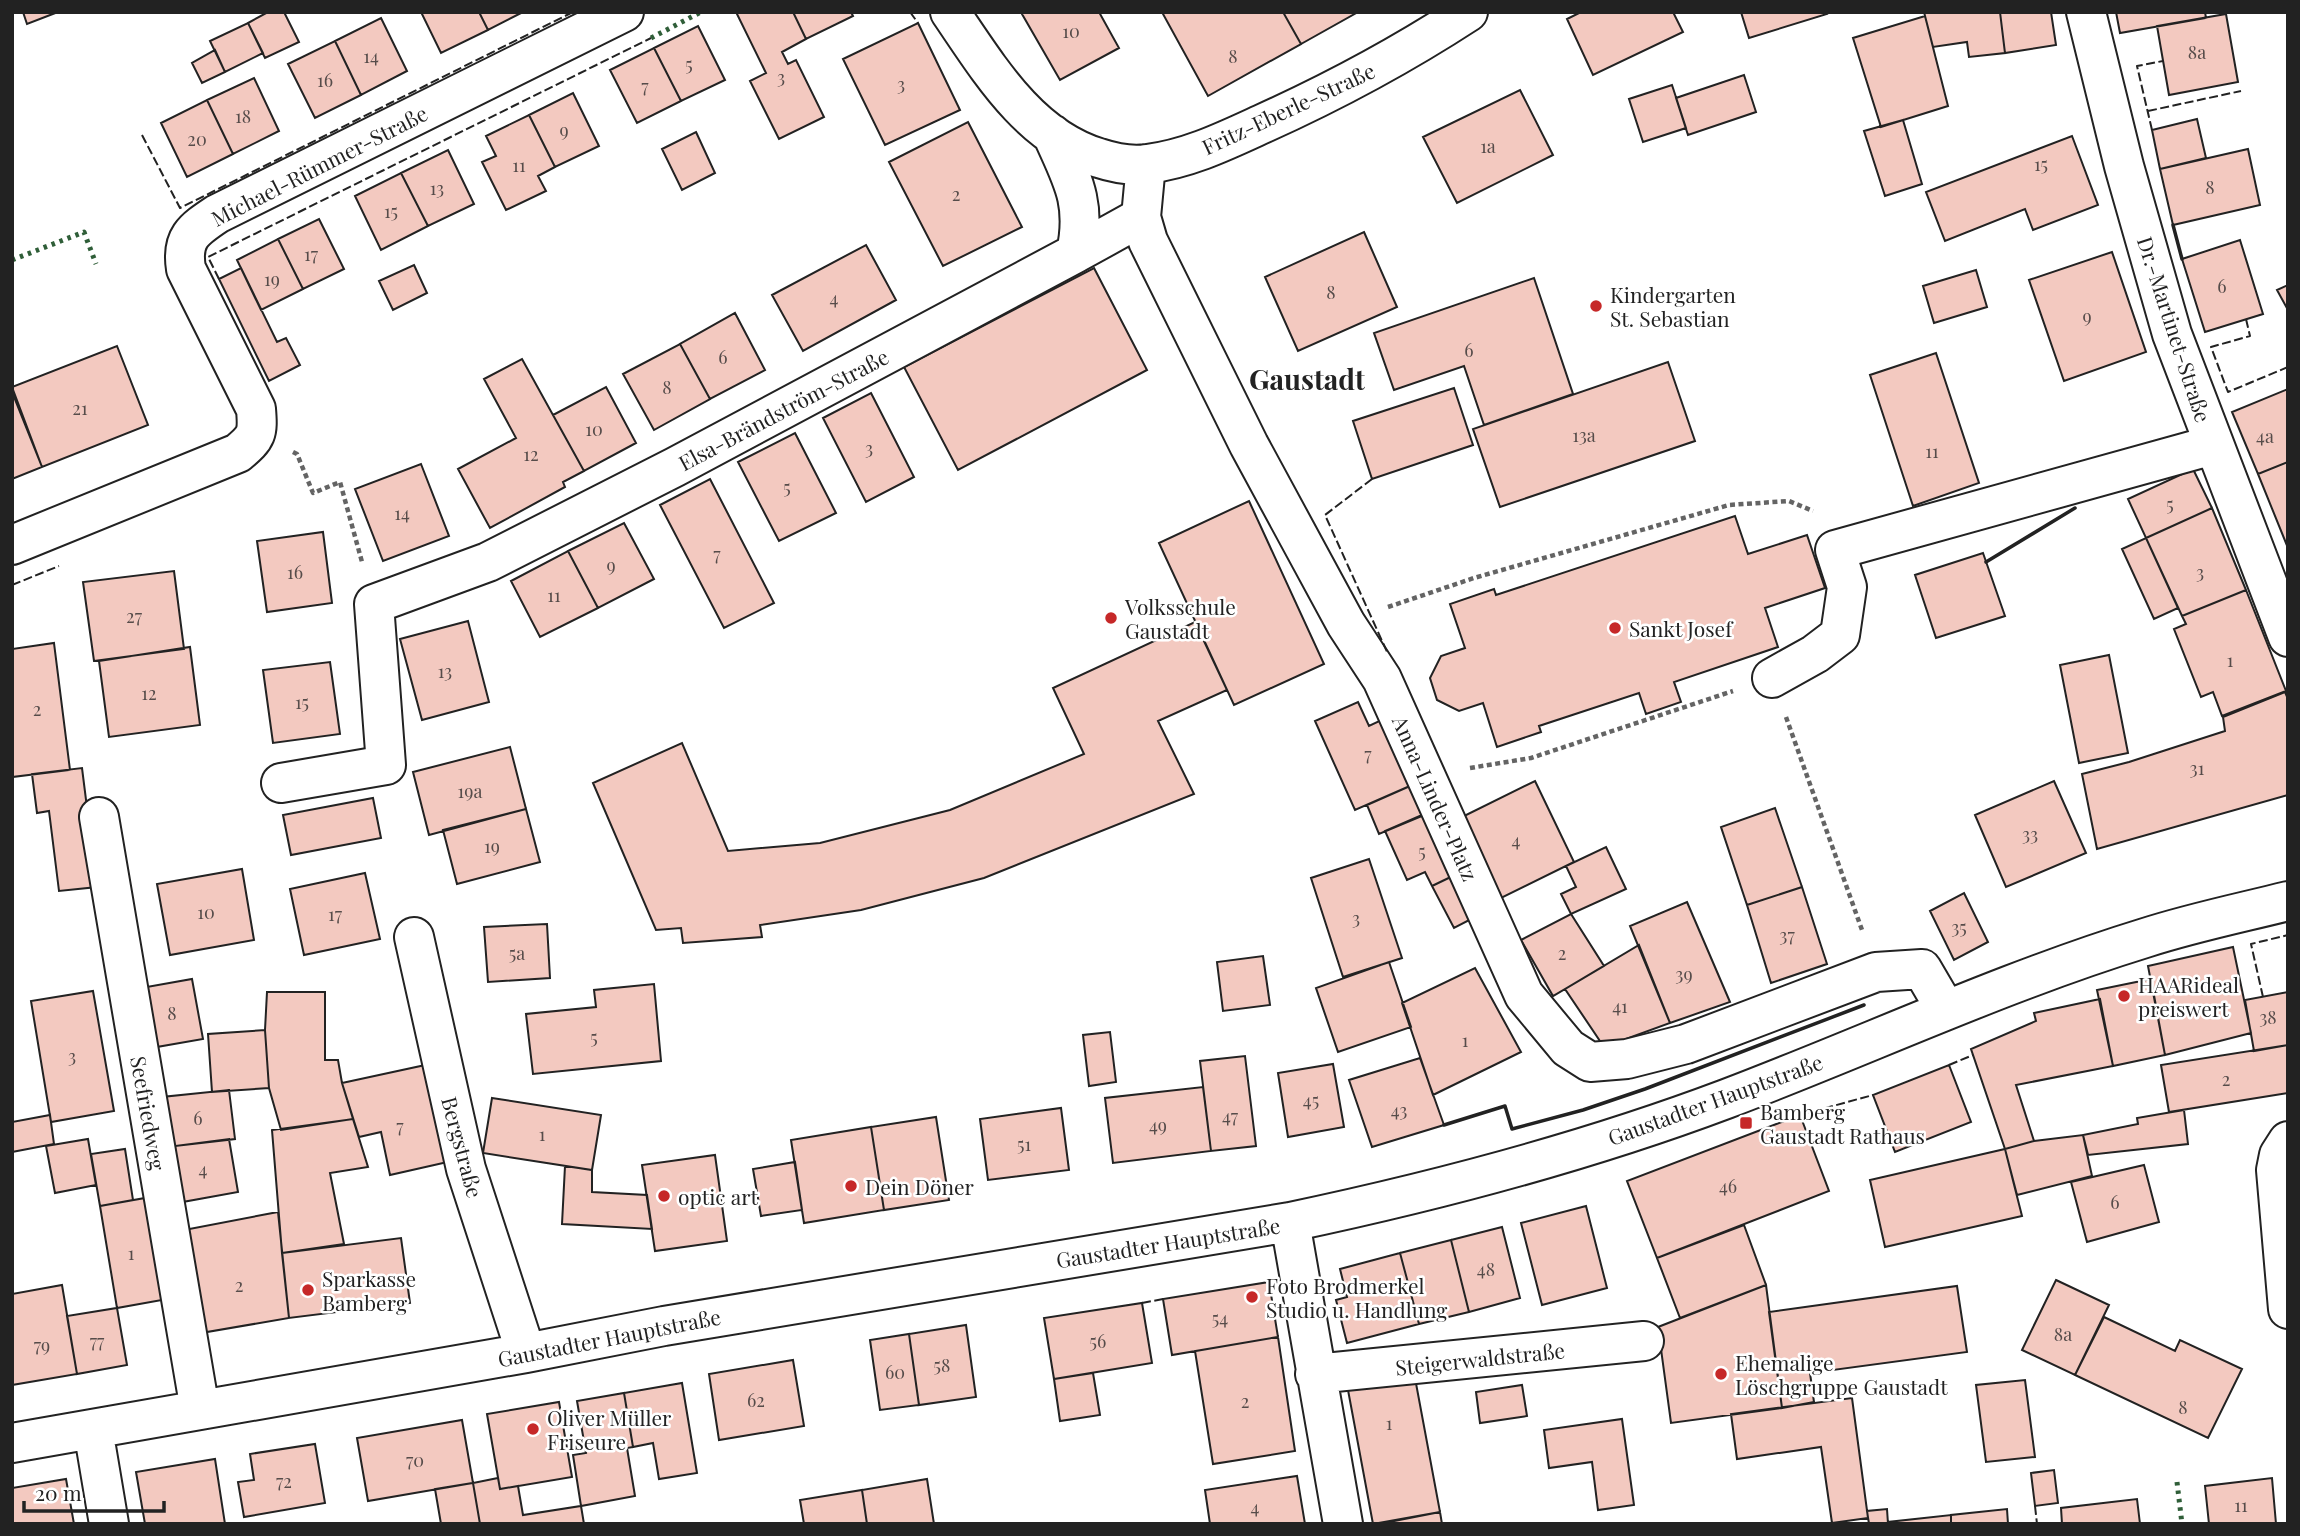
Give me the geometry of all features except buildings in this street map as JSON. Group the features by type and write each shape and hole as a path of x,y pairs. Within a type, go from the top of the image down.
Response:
{"street":[{"name":"Michael-Rümmer-Straße","path":"12,545 238,453 253,440 257,409 186,269 186,240 198,227 217,214 624,12"},
{"name":"Fritz-Eberle-Straße","path":"950,12 996,79 1025,111 1052,134 1098,158 1122,164 1146,164 1202,151 1357,78 1432,36 1468,12"},
{"name":"Dr.-Martinet-Straße","path":"2086,12 2124,166 2172,334 2288,637"},
{"path":"1052,134 1074,183 1079,205 1081,228 1076,253"},
{"name":"Anna-Linder-Platz","path":"1146,164 1141,216 1148,241 1250,445 1346,624 1382,679 1524,995 1568,1048 1590,1062 1627,1059 1686,1044 1876,972 1922,969 1946,1010"},
{"name":"Elsa-Brändström-Straße","path":"374,604 488,562 675,467 1141,216"},
{"path":"1772,678 1815,654 1840,635 1847,587 1835,550 2213,446"},
{"path":"281,783 386,765 374,604"},
{"name":"Seefriedweg","path":"99,817 200,1410"},
{"name":"Gaustadter Hauptstraße","path":"12,1443 806,1301 1290,1223 1384,1203 1613,1138 1725,1099 1946,1010 2146,937 2288,901"},
{"name":"Bergstraße","path":"414,937 466,1169 526,1353"},
{"path":"2288,1141 2279,1155 2276,1170 2288,1308"},
{"path":"1290,1223 1343,1524"},
{"name":"Steigerwaldstraße","path":"1315,1374 1644,1341"},
{"path":"93,1429 109,1524"}],"path":[{"path":"297,454 313,493 340,482 374,604"},
{"path":"1346,624 1370,613 1474,578 1729,505 1789,501 1821,515 1835,550"},
{"path":"1428,778 1439,773 1531,758 1772,678 1876,972"}],"hedge":[{"path":"651,38 701,12"},
{"path":"12,260 84,232 96,264"},
{"path":"2177,1482 2182,1524"}],"fence":[{"path":"142,135 180,208 573,12"},
{"path":"910,12 918,23"},
{"path":"219,279 208,257 651,38"},
{"path":"2152,130 2137,66 2163,61"},
{"path":"2148,111 2241,91"},
{"path":"2246,319 2250,336 2211,347 2228,392 2288,367"},
{"path":"1372,479 1325,515 1388,654"},
{"path":"12,585 59,566"},
{"path":"2263,997 2251,944 2288,935"},
{"path":"1949,1065 1973,1055"},
{"path":"1800,1115 1873,1095"},
{"path":"1142,1303 1163,1299"},
{"path":"2035,1506 2037,1524"}],"wall":[{"path":"2173,225 2182,259"},
{"path":"1986,562 2075,508"},
{"path":"1444,1125 1505,1106 1512,1129 1583,1110 1864,1005"}],"place":[{"name":"Kindergarten St. Sebastian","path":"1596,306"},
{"name":"Volksschule Gaustadt","path":"1111,618"},
{"name":"Sankt Josef","path":"1615,628"},
{"name":"HAARideal preiswert","path":"2124,996"},
{"name":"Bamberg Gaustadt Rathaus","path":"1746,1123"},
{"name":"Dein Döner","path":"851,1186"},
{"name":"optic art","path":"664,1196"},
{"name":"Sparkasse Bamberg","path":"308,1290"},
{"name":"Foto Brodmerkel Studio u. Handlung","path":"1252,1297"},
{"name":"Ehemalige Löschgruppe Gaustadt","path":"1721,1374"},
{"name":"Oliver Müller Friseure","path":"533,1429"}],"district":[{"name":"Gaustadt","path":"1307,378"}]}
